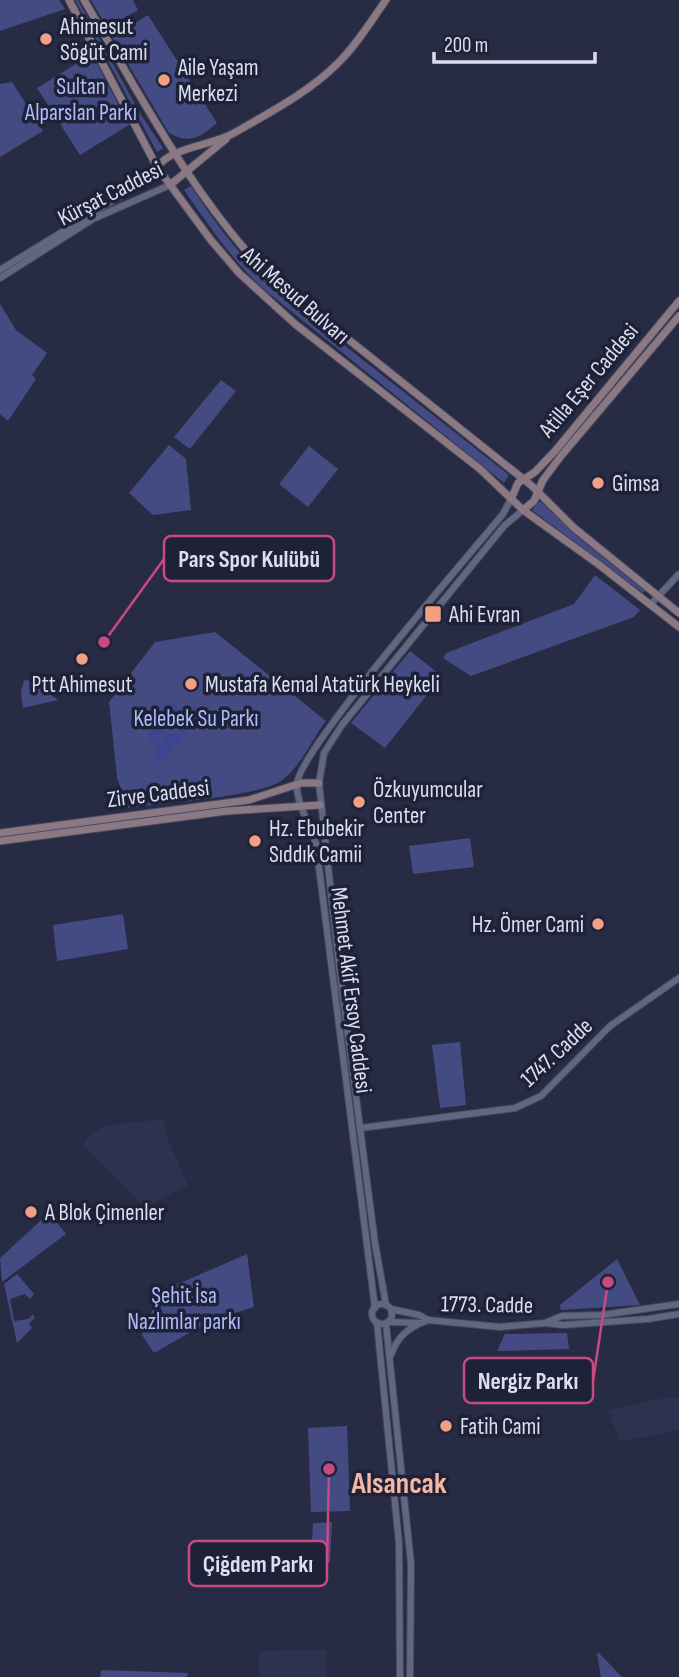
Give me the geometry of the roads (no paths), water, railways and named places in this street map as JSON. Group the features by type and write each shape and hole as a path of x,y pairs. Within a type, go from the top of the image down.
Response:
{"main road":[{"name":"Ahi Mesud Bulvarı","path":"69,0 157,167 216,247 257,292 480,469 523,510 679,627"},
{"name":"Ahi Mesud Bulvarı","path":"84,0 175,153 241,246 269,276 538,491 573,527 679,612"},
{"name":"Kürşat Caddesi","path":"170,185 231,135 288,101 335,67 386,0"},
{"name":"Kürşat Caddesi","path":"157,167 175,153 231,135"},
{"name":"Atilla Eşer Caddesi","path":"523,479 535,472 555,451 679,301"},
{"name":"Atilla Eşer Caddesi","path":"538,491 561,456 679,316"},
{"path":"511,499 515,487 523,479"},
{"path":"523,510 531,504 538,491"},
{"name":"Zirve Caddesi","path":"0,833 249,800 296,784 319,783"},
{"name":"Zirve Caddesi","path":"0,841 228,811 320,805"}],"street":[{"name":"Kürşat Caddesi","path":"0,270 137,186 157,167"},
{"name":"Kürşat Caddesi","path":"0,278 93,219 170,185"},
{"path":"296,784 308,757 335,720 503,514 511,499"},
{"name":"Mehmet Akif Ersoy Caddesi","path":"388,1307 375,1243 320,805 319,783 324,753 336,734 504,526 523,510"},
{"path":"651,604 679,574"},
{"name":"Mehmet Akif Ersoy Caddesi","path":"296,784 316,844 374,1308"},
{"name":"1747. Cadde","path":"361,1128 515,1108 541,1096 610,1026 679,978"},
{"name":"1773. Cadde","path":"545,1323 562,1316 602,1315 679,1304"},
{"path":"400,1677 399,1543 377,1323 372,1317 374,1308 380,1305 388,1307 392,1316 388,1323 389,1360 411,1564 410,1677"},
{"name":"1773. Cadde","path":"388,1307 419,1315 425,1322"},
{"name":"1773. Cadde","path":"388,1323 425,1322 500,1327 648,1319 679,1314"},
{"path":"389,1360 397,1340 404,1332 425,1322"},
{"path":"377,1323 388,1323"}],"place":[{"name":"Ahimesut Sögüt Cami","path":"46,39"},
{"name":"Aile Yaşam Merkezi","path":"164,80"},
{"name":"Gimsa","path":"598,483"},
{"name":"Ahi Evran","path":"433,614"},
{"name":"Pars Spor Kulübü","path":"104,642"},
{"name":"Ptt Ahimesut","path":"82,659"},
{"name":"Mustafa Kemal Atatürk Heykeli","path":"191,684"},
{"name":"Özkuyumcular Center","path":"359,802"},
{"name":"Hz. Ebubekir Sıddık Camii","path":"255,841"},
{"name":"Hz. Ömer Cami","path":"598,924"},
{"name":"A Blok Çimenler","path":"31,1212"},
{"name":"Nergiz Parkı","path":"608,1282"},
{"name":"Fatih Cami","path":"446,1426"},
{"name":"Çiğdem Parkı","path":"329,1469"}],"district":[{"name":"Alsancak","path":"399,1483"}],"park label":[{"name":"Sultan Alparslan Parkı","path":"81,99"},
{"name":"Kelebek Su Parkı","path":"196,718"},
{"name":"Şehit İsa Nazlımlar parkı","path":"184,1308"}]}
